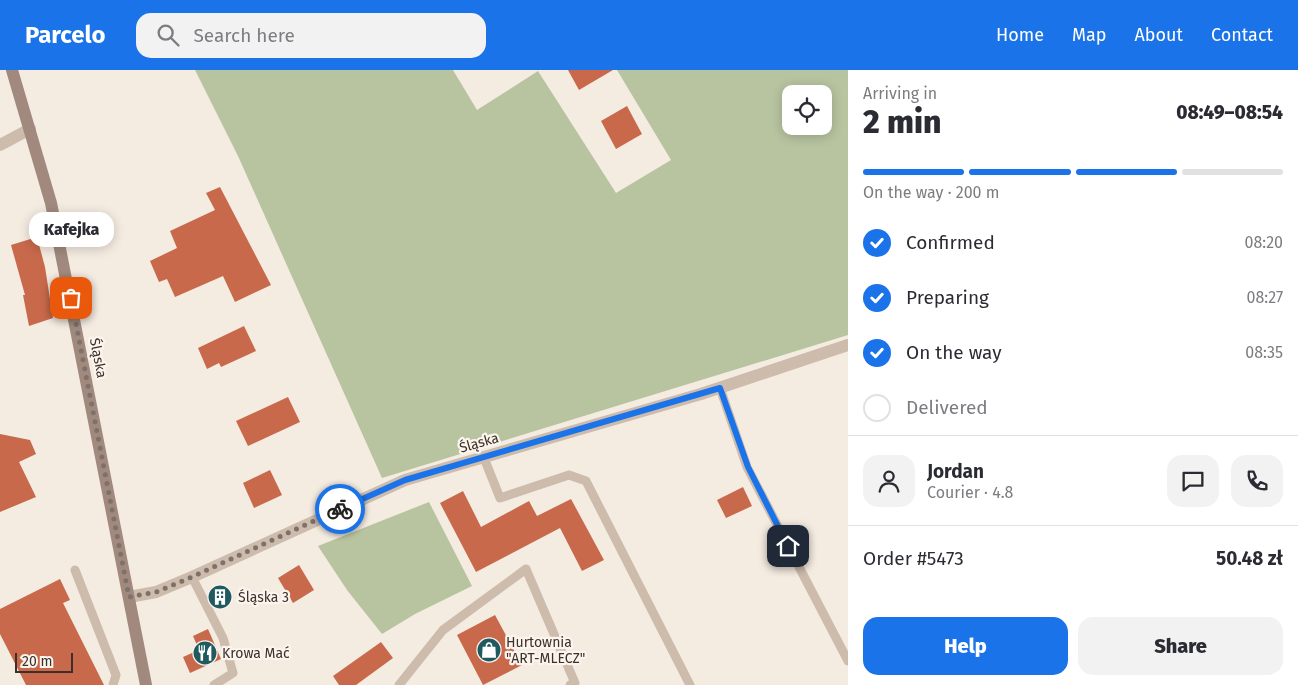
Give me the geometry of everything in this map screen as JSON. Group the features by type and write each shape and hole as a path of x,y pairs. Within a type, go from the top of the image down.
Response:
{"main road":[{"name":"Śląska","path":"12,70 51,203 146,685"}],"street":[{"path":"0,145 30,130"},
{"name":"Śląska","path":"129,597 156,592 192,577 405,480 720,388 848,345"}],"lane":[{"path":"720,388 748,467 848,661"},
{"path":"484,458 500,498 569,475 586,481 690,685"},
{"path":"400,685 443,630 526,569 574,684"},
{"path":"75,570 116,675 113,685"},
{"path":"192,577 223,638 233,673 214,685"}],"green space":[{"path":"195,70 453,70 477,110 538,71 616,193 671,160 617,70 848,70 848,335 382,478 238,156"},
{"path":"429,502 472,586 415,614 382,634 347,590 318,546"}],"building":[{"path":"568,70 613,70 579,90"},
{"path":"627,106 642,134 616,149 601,121"},
{"path":"220,187 271,285 235,302 223,276 175,297 167,279 159,282 150,261 177,248 170,231 215,210 206,193"},
{"path":"37,237 45,267 53,318 29,326 23,295 25,295 11,245"},
{"path":"244,326 256,351 221,367 219,363 207,369 198,348"},
{"path":"288,397 300,422 248,446 236,421"},
{"path":"0,434 30,440 36,454 19,462 36,497 0,512"},
{"path":"270,470 282,495 254,508 243,483"},
{"path":"743,487 752,506 726,518 717,500"},
{"path":"463,491 481,527 529,501 537,516 571,499 604,560 582,571 560,528 476,572 440,503"},
{"path":"299,565 314,590 293,603 278,578"},
{"path":"60,579 70,600 63,603 104,685 26,685 0,634 0,609"},
{"name":"Hurtownia \"ART-MLECZ\"","path":"495,615 522,665 483,685 457,635"},
{"name":"Krowa Mać","path":"208,629 221,659 190,673 183,657 199,650 193,636"},
{"path":"381,642 393,658 356,685 339,685 333,676"}],"way so far":[{"path":"71,298 129,597 156,592 192,577 340,509"}],"place":[{"name":"Kafejka","path":"71,298"},
{"name":"Śląska 3","path":"220,597"},
{"name":"Hurtownia \"ART-MLECZ\"","path":"489,650"},
{"name":"Krowa Mać","path":"205,653"}],"route":[{"path":"340,509 405,480 720,388 748,467 788,546"}]}
